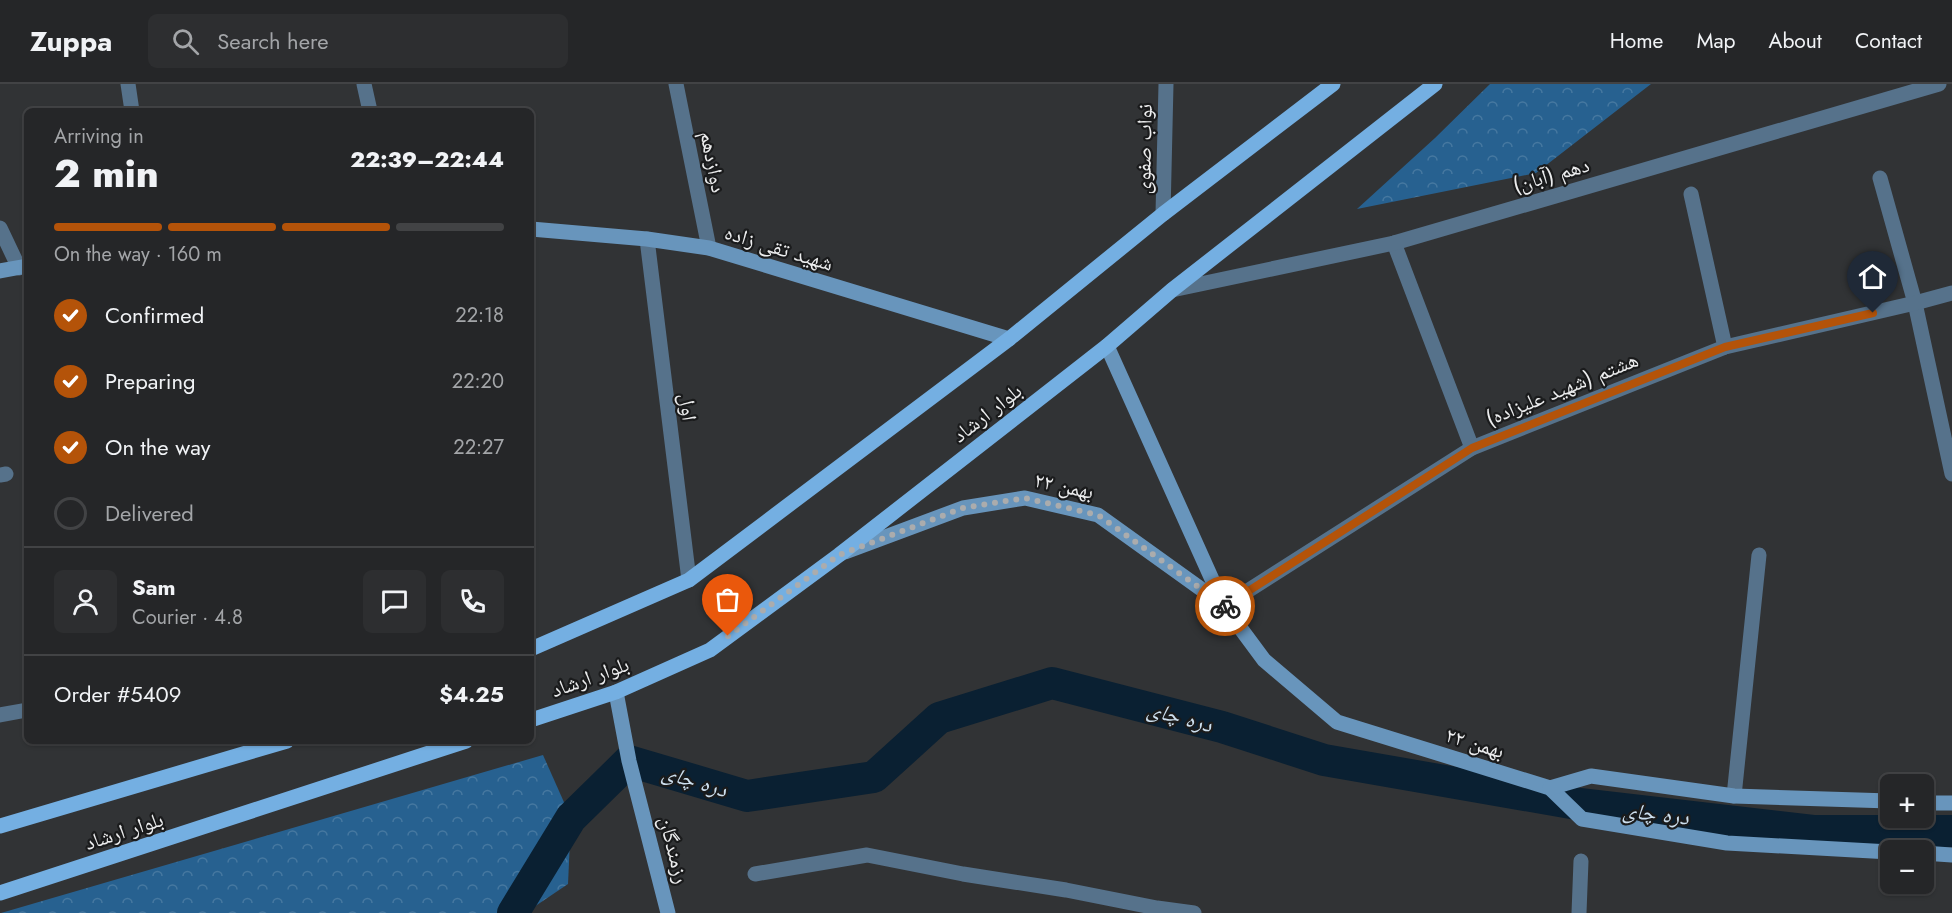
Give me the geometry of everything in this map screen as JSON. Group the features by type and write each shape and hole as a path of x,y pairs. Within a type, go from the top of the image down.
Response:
{"main road":[{"path":"534,648 688,580 1009,339 1163,214 1333,84"},
{"name":"بلوار ارشاد","path":"534,719 616,692 710,650 839,555 1107,346 1172,290 1435,84"},
{"name":"بلوار ارشاد","path":"0,826 277,744"},
{"name":"بلوار ارشاد","path":"0,894 457,744"}],"street":[{"path":"128,84 132,108"},
{"path":"364,84 369,108"},
{"name":"دوازدهم","path":"676,84 709,248"},
{"name":"نواب صفوی","path":"1163,214 1166,84"},
{"name":"دهم (آبان)","path":"1172,290 1394,243 1939,84"},
{"path":"1880,178 1915,303 1952,474"},
{"path":"1691,194 1725,347"},
{"path":"0,228 23,267 0,272"},
{"name":"شهید تقی زاده","path":"534,229 647,239 709,248 1009,339"},
{"name":"اول","path":"647,239 688,580"},
{"path":"1394,243 1472,448"},
{"name":"هشتم (شهید علیزاده)","path":"1224,606 1472,448 1725,347 1952,293"},
{"name":"۲۲ بهمن","path":"1107,346 1224,606 1264,660 1337,722 1550,788 1582,819 1727,843 1880,851"},
{"name":"۲۲ بهمن","path":"839,555 963,508 1025,498 1098,515 1224,606"},
{"path":"1734,796 1759,555"},
{"name":"رزمندگان","path":"616,692 629,761 668,913"},
{"path":"0,715 24,711"},
{"path":"1550,788 1591,776 1734,796 1880,801"},
{"path":"1934,803 1952,804"},
{"path":"1934,854 1952,855"},
{"path":"755,874 867,855 963,874 1194,913"},
{"path":"1579,913 1581,861"}],"green space":[{"path":"1490,84 1651,84 1536,173 1357,209 1435,138"},
{"path":"543,755 571,818 568,884 525,913 1,913"}],"waterway":[{"name":"دره چای","path":"513,913 571,818 629,761 747,796 874,777 939,718 1052,683 1222,727 1324,760 1571,803 1813,831 1952,831"}],"way so far":[{"path":"728,636 839,555 963,508 1025,498 1098,515 1225,606"}],"route":[{"path":"1225,606 1472,448 1725,347 1873,313"}]}
